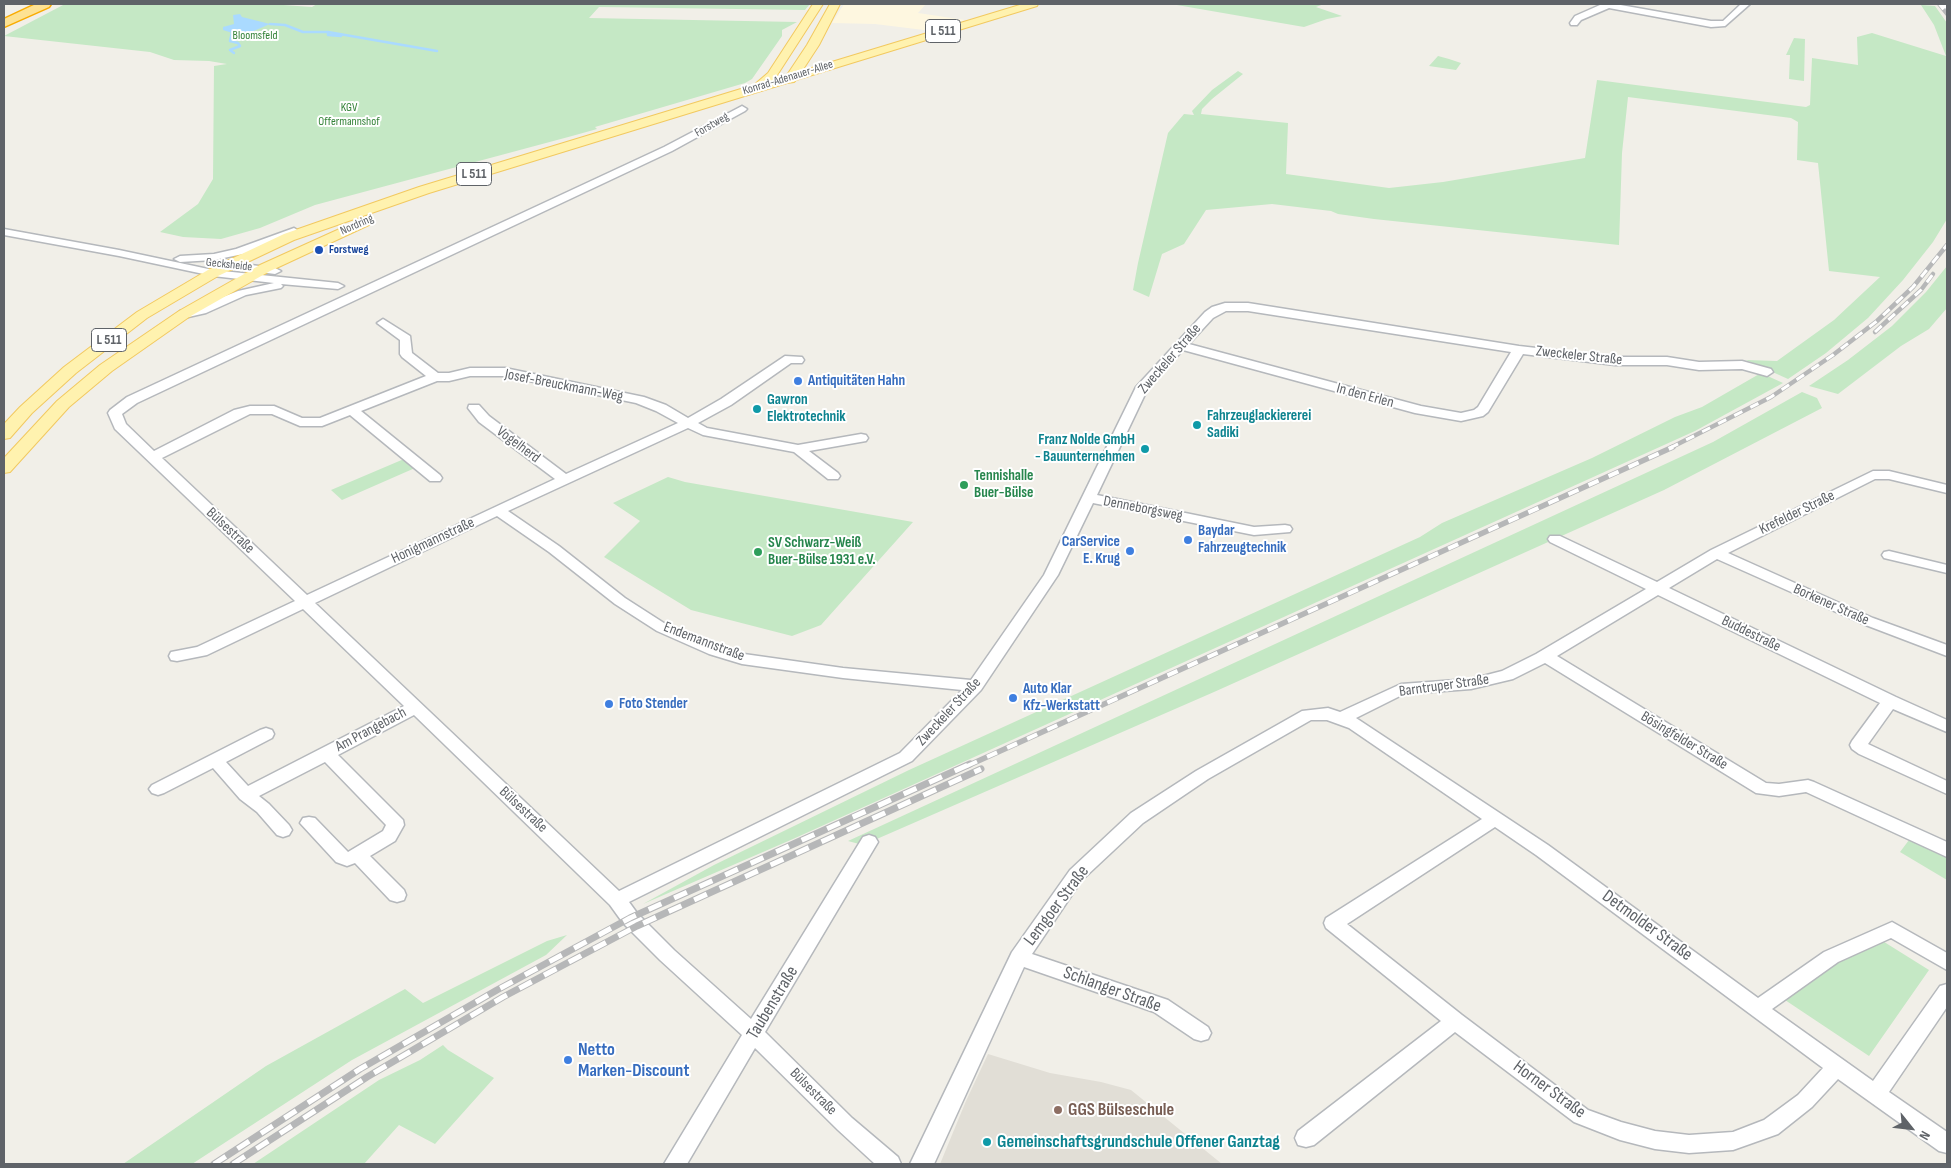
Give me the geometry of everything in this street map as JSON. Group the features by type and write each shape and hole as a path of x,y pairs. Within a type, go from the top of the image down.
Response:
{"highway":[{"path":"4,16 30,4"},
{"path":"4,23 45,4"}],"main road":[{"path":"781,79 818,4"},
{"path":"768,94 807,54 836,4"},
{"name":"Konrad-Adenauer-Allee","path":"723,98 1033,4"},
{"path":"807,54 815,60 837,62"},
{"name":"Konrad-Adenauer-Allee","path":"742,105 809,80 853,59"},
{"path":"781,79 809,80"},
{"name":"Nordring","path":"4,434 26,410 70,370 142,315 214,273 288,237 434,187 723,98"},
{"name":"Nordring","path":"4,468 63,404 106,368 184,314 265,268 353,226 394,209 742,105"}],"street":[{"path":"1574,22 1605,4 1711,24 1725,23 1746,4"},
{"name":"Forstweg","path":"115,413 132,400 668,149 742,105"},
{"name":"Nordring","path":"180,259 214,257 239,252 296,230 332,221"},
{"name":"Gecksheide","path":"4,232 214,273 338,286"},
{"name":"Gecksheide","path":"119,253 265,268 362,293"},
{"path":"184,314 202,310 222,300 264,287 306,284"},
{"name":"Zweckeler Straße","path":"617,900 906,757 975,686 1051,575 1142,387 1209,315 1225,307 1235,306 1519,350 1616,362 1667,361 1699,366 1742,365 1767,372"},
{"path":"383,323 406,339 406,354 435,377"},
{"name":"In den Erlen","path":"1181,346 1425,412 1461,417 1478,413 1483,409 1519,350"},
{"name":"Honigmannstraße","path":"176,656 201,651 498,510 688,423 726,402 789,359 798,360"},
{"name":"Josef-Breuckmann-Weg","path":"153,457 234,416 250,410 274,410 300,422 310,424 322,422 435,377 449,377 470,372 505,372 639,400 661,408 688,423"},
{"name":"Vogelherd","path":"474,408 484,420 565,480"},
{"path":"352,410 435,478"},
{"name":"Bülsestraße","path":"115,413 120,426 617,900 630,918 661,949 754,1034 845,1124 890,1164"},
{"path":"688,423 703,431 798,449 861,438"},
{"path":"798,449 834,476"},
{"name":"Krefelder Straße","path":"1655,588 1716,553 1873,475 1890,475 1947,489"},
{"name":"Denneborgsweg","path":"1089,498 1254,531 1285,529"},
{"name":"Endemannstraße","path":"498,510 554,549 620,601 662,628 715,650 742,659 843,674 975,686"},
{"name":"Buddestraße","path":"1555,539 1890,701 1947,726"},
{"name":"Borkener Straße","path":"1716,553 1868,622 1947,651"},
{"path":"1889,555 1947,569"},
{"path":"1546,656 1655,588"},
{"name":"Barntruper Straße","path":"1342,718 1401,689 1471,684 1507,675 1546,656"},
{"name":"Bösingfelder Straße","path":"1546,656 1762,789 1779,790 1808,786 1947,850"},
{"path":"1890,701 1858,745 1947,788"},
{"name":"Am Prangebach","path":"246,795 415,707"},
{"name":"Lemgoer Straße","path":"921,1164 926,1157 1019,956 1076,875 1137,818 1202,775 1308,715 1328,714 1342,718"},
{"name":"Detmolder Straße","path":"1342,718 1355,724 1542,850 1837,1067 1947,1144"},
{"path":"158,789 266,734"},
{"name":"Am Prangebach","path":"327,754 394,820 395,825 389,836 358,855"},
{"path":"215,760 246,795 262,808 283,830"},
{"name":"Horner Straße","path":"1495,819 1334,923 1455,1021 1581,1116 1620,1131 1655,1140 1689,1144 1733,1141 1771,1127 1805,1101 1837,1067"},
{"path":"309,823 342,857 347,859 358,855 397,895"},
{"name":"Taubenstraße","path":"675,1164 869,842"},
{"path":"1758,1008 1831,957 1892,929 1947,962"},
{"name":"Schlanger Straße","path":"1019,956 1161,1006 1201,1033"},
{"path":"1876,1094 1947,992"},
{"path":"1306,1138 1455,1021"}],"shaded area":[{"path":"844,4 926,4 918,13 965,20 932,31 875,24 832,23"},
{"name":"GGS Bülseschule","path":"988,1054 1050,1073 1101,1082 1131,1090 1222,1164 940,1164"}],"green space":[{"name":"KGV Offermannshof","path":"65,4 269,4 312,7 317,4 810,4 805,10 599,7 589,18 797,22 782,30 782,36 752,79 745,83 595,127 597,129 315,205 260,228 221,239 183,237 160,232 198,204 213,179 214,66 227,64 209,61 174,60 150,52 4,36"},
{"path":"1171,4 1324,4 1316,7 1342,16 1304,27"},
{"path":"1921,5 1935,6 1947,23 1947,219 1933,242 1903,280 1868,318 1826,353 1788,379 1746,360 1777,361 1834,320 1880,277 1829,271 1818,163 1797,160 1798,122 1791,118 1628,97 1622,153 1619,245 1374,219 1338,214 1331,211 1272,204 1206,210 1184,244 1162,254 1149,297 1133,290 1168,133 1184,114 1194,115 1192,111 1212,90 1238,71 1243,74 1212,99 1202,109 1201,114 1288,123 1286,174 1389,188 1443,182 1585,158 1597,80 1806,107 1810,105 1812,58 1858,65 1857,37 1872,33 1946,56 1934,25"},
{"path":"1794,38 1805,39 1804,81 1789,79 1790,55 1786,55"},
{"path":"1438,56 1461,63 1456,70 1429,66"},
{"path":"1947,266 1947,308 1929,329 1901,346 1838,394 1809,386 1848,360 1892,326 1926,292"},
{"path":"1761,373 1783,383 1695,431 793,839 643,904 714,865 909,770 1420,537 1442,523 1592,458 1675,417 1702,407"},
{"path":"1802,392 1817,398 1822,408 1664,490 1214,692 863,845 848,841 1713,442"},
{"path":"404,459 415,468 342,500 331,490"},
{"path":"668,477 685,482 913,522 821,625 792,636 691,610 604,557 640,521 613,503"},
{"path":"1909,840 1947,858 1947,880 1900,852"},
{"path":"567,935 546,955 352,1060 192,1164 123,1164 266,1066 405,989 423,1003 547,941"},
{"path":"1881,940 1929,970 1869,1056 1785,1000 1840,960"},
{"path":"443,1045 494,1078 435,1144 399,1125 364,1164 253,1164 379,1080 420,1060"}],"water":[{"path":"240,14 242,17 270,24 242,36 223,30 223,27 234,24 233,15"}],"waterway":[{"path":"270,24 285,25 303,32 328,32"},
{"path":"232,32 230,41 238,43 240,46 230,50 234,53"},
{"path":"328,32 437,51"},
{"path":"328,32 328,35 341,36"}],"railway":[{"path":"1939,4 1947,14"},
{"path":"1670,448 1771,397 1833,355 1877,321 1913,287 1947,245"},
{"path":"1875,332 1921,290 1933,274"},
{"path":"967,766 1673,447"},
{"path":"214,1164 360,1069 497,990 630,918 970,764"},
{"path":"233,1164 367,1077 503,997 637,926 981,769"}],"place":[{"name":"Forstweg","path":"319,250"},
{"name":"Antiquitäten Hahn","path":"798,381"},
{"name":"Gawron Elektrotechnik","path":"757,409"},
{"name":"Fahrzeuglackiererei Sadiki","path":"1197,425"},
{"name":"Franz Nolde GmbH - Bauunternehmen","path":"1145,449"},
{"name":"Tennishalle Buer-Bülse","path":"964,485"},
{"name":"Baydar Fahrzeugtechnik","path":"1188,540"},
{"name":"CarService E. Krug","path":"1130,551"},
{"name":"SV Schwarz-Weiß Buer-Bülse 1931 e.V.","path":"758,552"},
{"name":"Auto Klar Kfz-Werkstatt","path":"1013,698"},
{"name":"Foto Stender","path":"609,704"},
{"name":"Netto Marken-Discount","path":"568,1060"},
{"name":"GGS Bülseschule","path":"1058,1110"},
{"name":"Gemeinschaftsgrundschule Offener Ganztag","path":"987,1142"}],"park label":[{"name":"Bloomsfeld","path":"255,36"}]}
